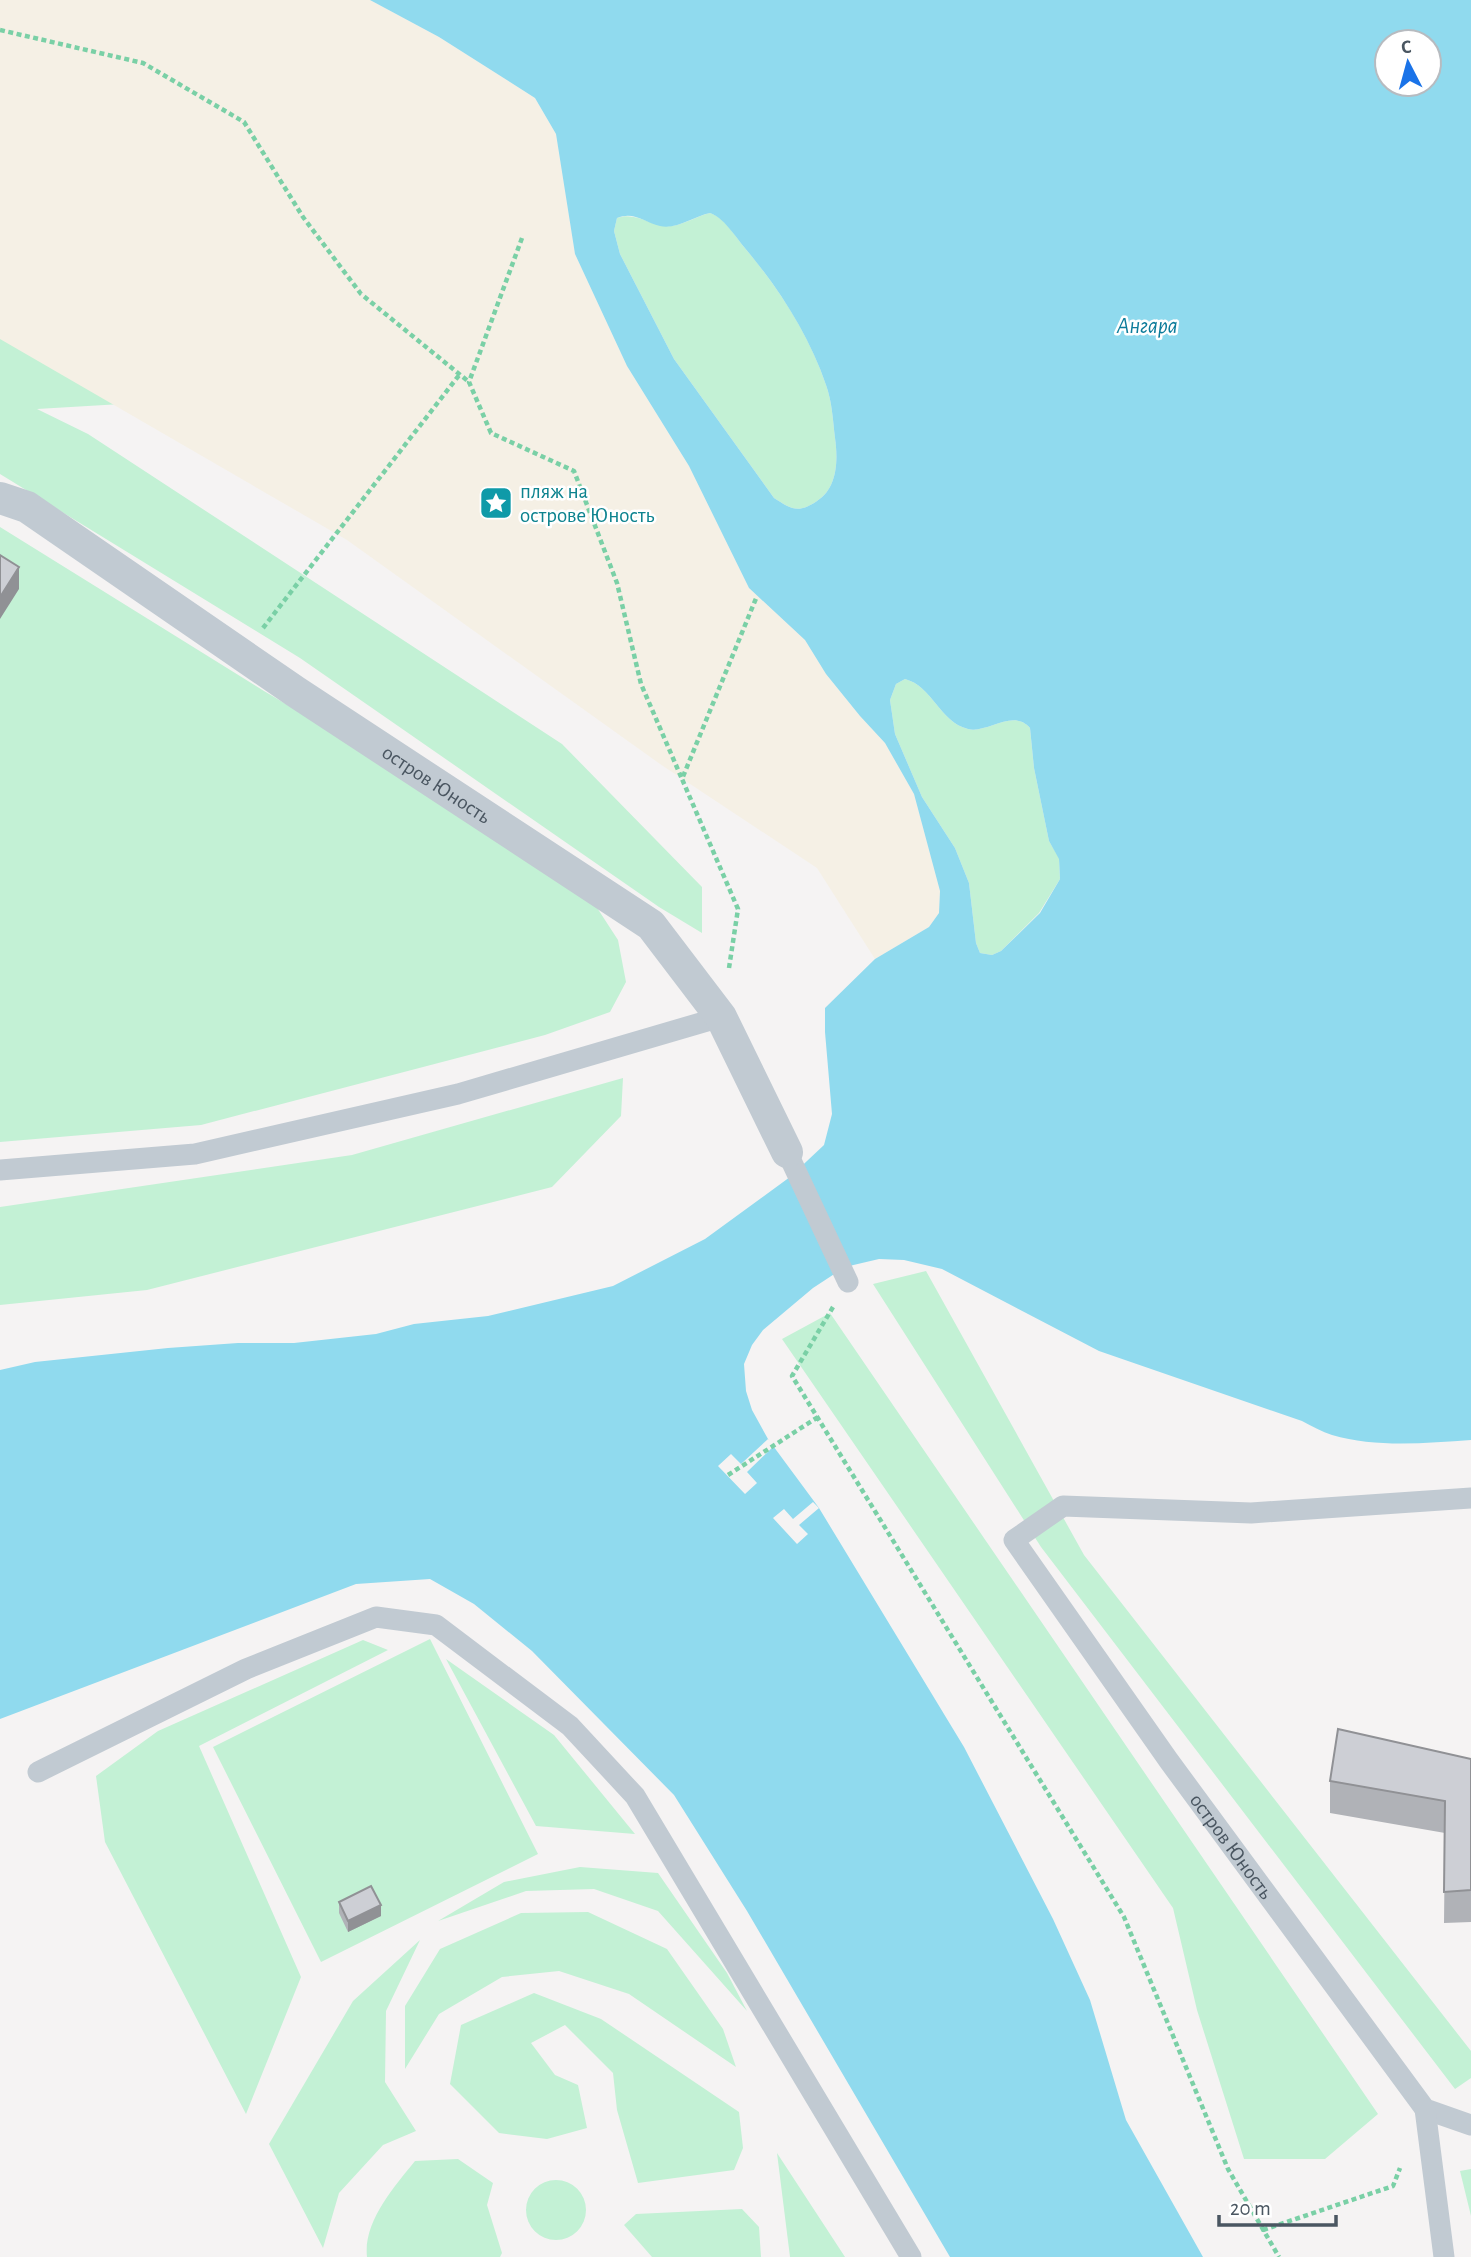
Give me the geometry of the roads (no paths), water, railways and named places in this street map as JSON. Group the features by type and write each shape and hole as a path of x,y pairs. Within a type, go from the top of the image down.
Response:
{"street":[{"name":"остров Юность","path":"0,498 27,507 296,692 651,925 721,1017 787,1152"}],"lane":[{"path":"0,1170 195,1154 458,1094 721,1017"},
{"path":"787,1152 848,1282"},
{"name":"остров Юность","path":"1425,2109 1168,1761 1014,1540 1063,1506 1251,1513 1471,1499"},
{"path":"38,1772 246,1669 376,1617 436,1625 570,1726 635,1796 911,2257"},
{"path":"1444,2257 1425,2109 1471,2125"}],"water":[{"name":"Ангара","path":"370,0 1471,0 1471,1440 1383,1443 1332,1435 1302,1421 1099,1351 942,1269 904,1260 879,1259 845,1267 813,1288 763,1330 752,1345 744,1364 746,1391 752,1410 768,1439 819,1508 964,1747 1053,1919 1090,2000 1126,2120 1203,2257 950,2257 747,1911 674,1795 532,1651 474,1604 430,1579 356,1584 0,1719 0,1370 35,1362 168,1348 238,1343 294,1343 376,1334 414,1324 488,1316 613,1286 705,1239 790,1177 824,1145 832,1114 825,1008 875,959 929,927 939,913 940,891 914,794 885,743 826,674 805,640 749,588 689,466 627,366 575,254 556,134 535,98 439,37","holes":["710,213 733,232 769,278 802,330 826,385 836,446 835,472 829,489 805,508 790,507 774,498 674,359 620,254 614,231 617,218 634,216 666,227","905,679 922,689 950,719 968,729 975,730 1016,720 1030,728 1034,768 1049,841 1059,859 1060,879 1040,913 1001,951 992,955 980,953 976,943 969,883 955,848 922,797 895,734 890,700 896,684"]}],"place":[{"name":"пляж на острове Юность","path":"496,503"}]}
